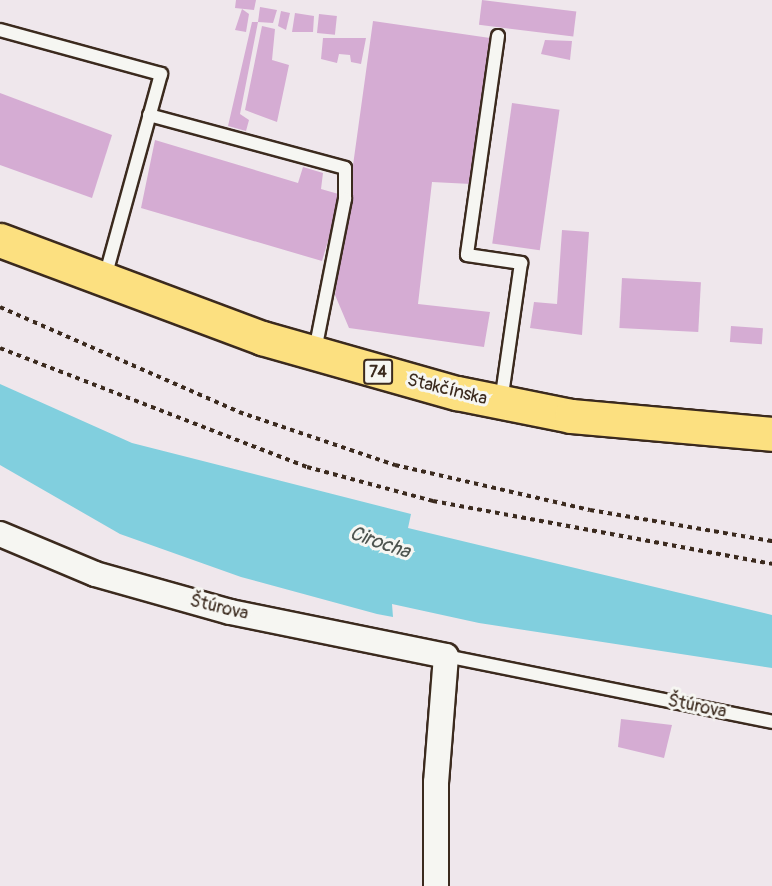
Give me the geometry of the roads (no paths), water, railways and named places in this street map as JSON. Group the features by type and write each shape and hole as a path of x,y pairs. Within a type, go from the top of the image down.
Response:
{"main road":[{"name":"Stakčínska","path":"0,240 103,282 314,355 501,403 571,416 772,434"}],"street":[{"name":"Štúrova","path":"0,534 95,574 230,612 446,656"},
{"path":"436,886 436,782 446,656"}],"lane":[{"path":"0,30 161,74 103,282"},
{"path":"498,36 467,255 521,263 501,403"},
{"path":"149,115 345,168 345,199 314,355"},
{"name":"Štúrova","path":"446,656 772,722"}],"water":[{"name":"Cirocha","path":"0,384 132,443 411,514 408,528 772,615 772,668 479,623 392,604 393,617 377,614 241,577 120,534 0,465"}]}
